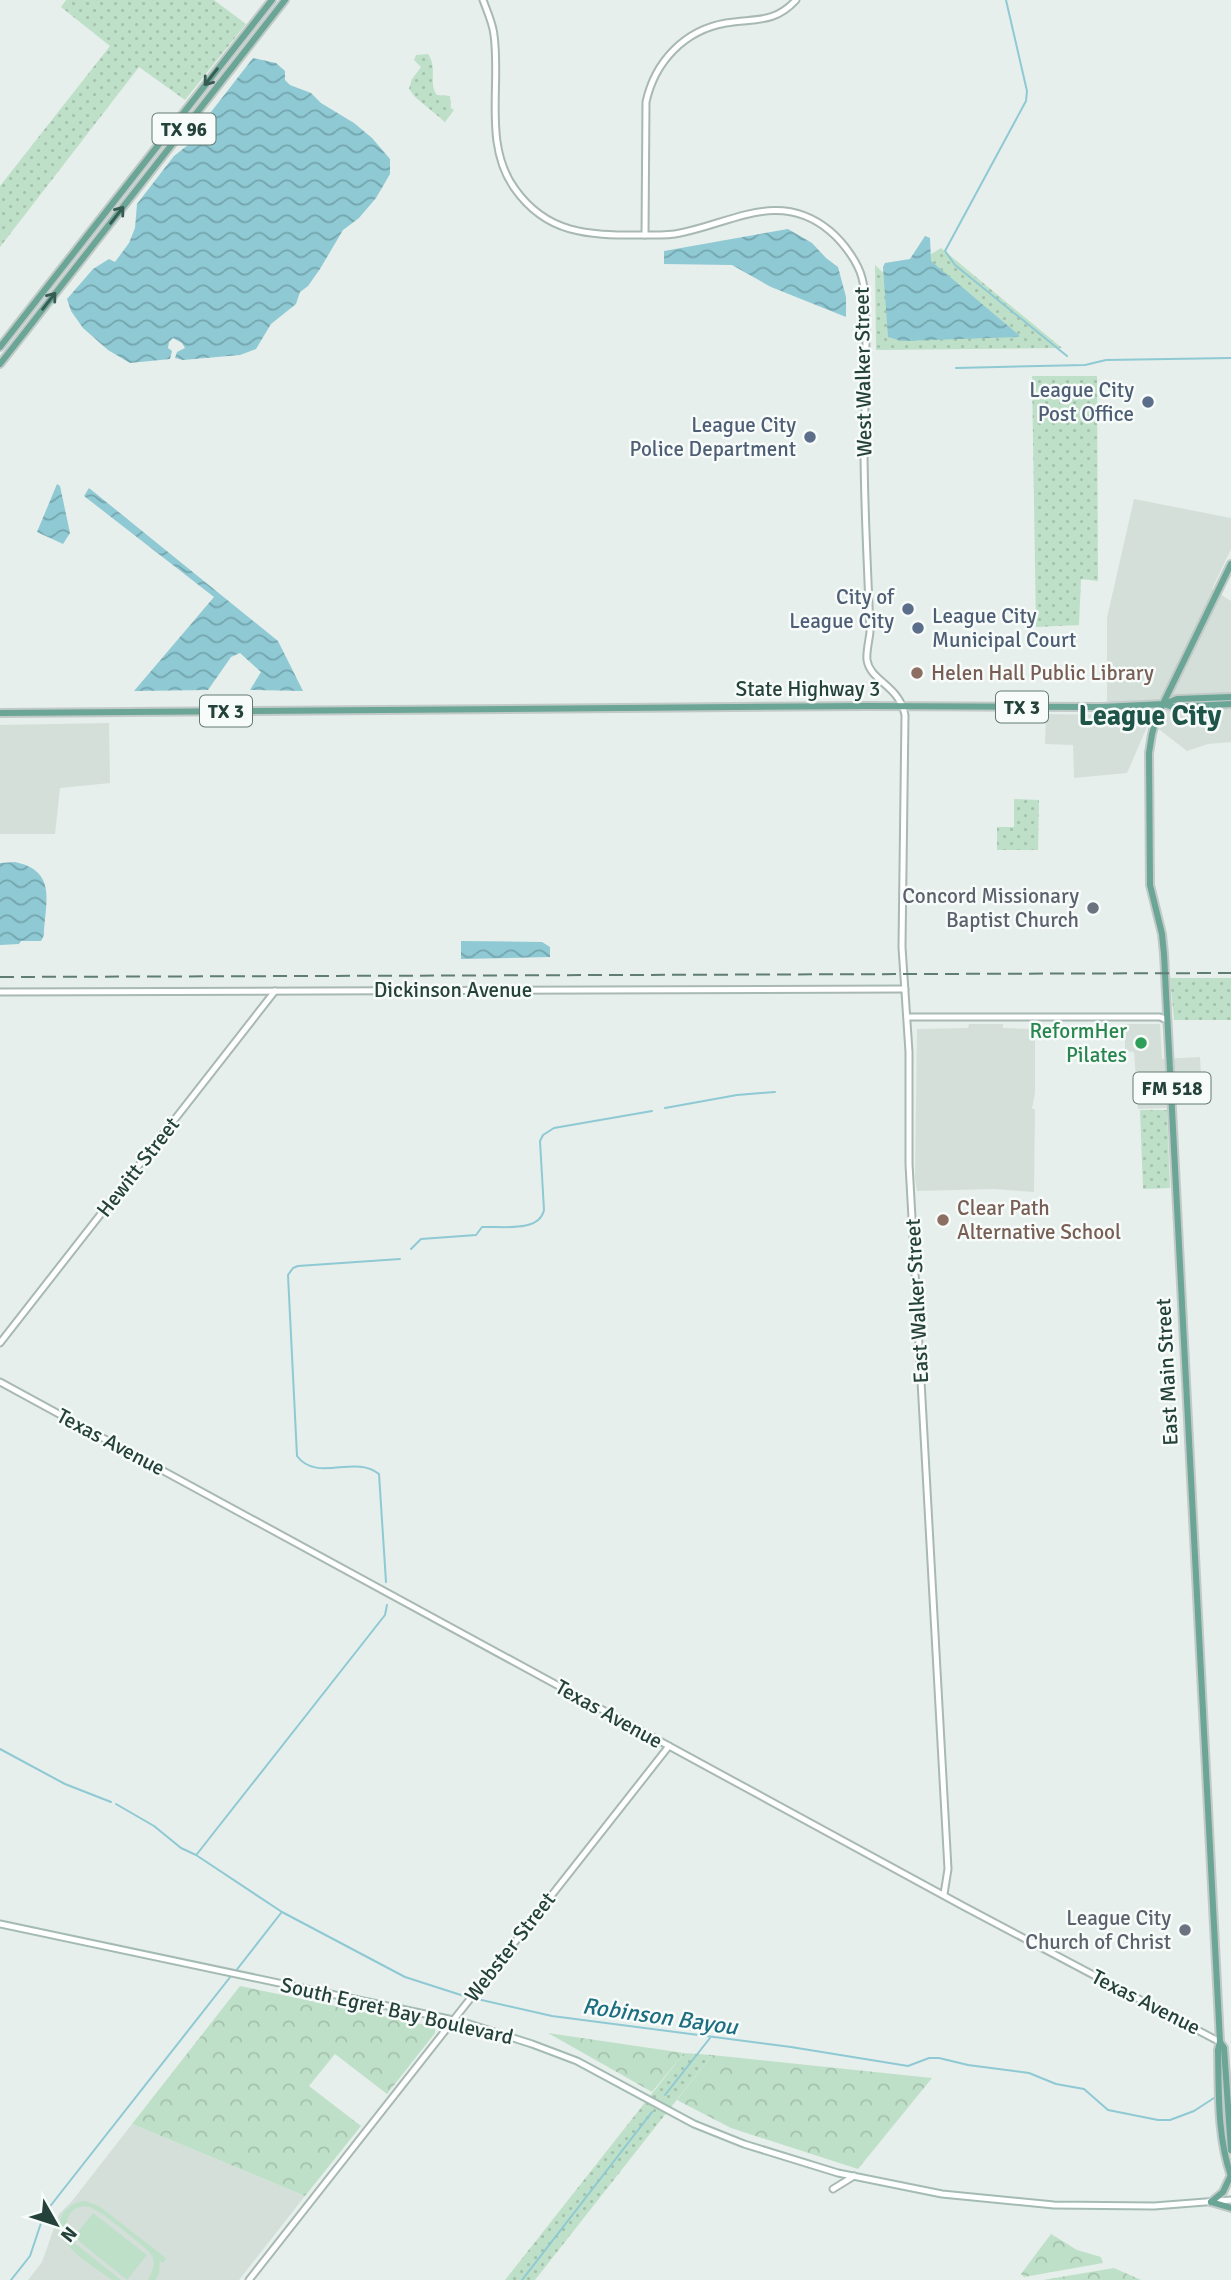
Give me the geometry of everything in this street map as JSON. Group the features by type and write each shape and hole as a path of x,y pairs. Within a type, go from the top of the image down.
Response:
{"main road":[{"name":"TX 96","path":"0,347 272,0"},
{"name":"TX 96","path":"0,364 285,0"},
{"name":"FM 518","path":"1164,704 1231,564"},
{"name":"State Highway 3","path":"0,713 1102,707 1164,704 1177,699 1231,697"},
{"name":"State Highway 3","path":"1164,704 1173,707 1231,704"},
{"name":"East Main Street","path":"1164,704 1153,727 1149,753 1150,885 1162,933 1220,2042 1218,2050 1231,2150"},
{"name":"East Main Street","path":"1224,2108 1222,2141 1231,2175"},
{"path":"1211,2202 1223,2192 1231,2175"},
{"path":"1211,2202 1231,2208"}],"street":[{"name":"West Walker Street","path":"483,0 494,33 497,149 504,171 515,189 547,219 571,230 595,235 645,235 678,234 760,210 795,212 830,231 856,264 862,278 865,306 864,449 870,632 867,661 880,680 894,690 903,706"},
{"path":"645,235 646,102 652,81 662,62 678,45 700,31 725,23 770,18 780,14 796,0"},
{"name":"East Walker Street","path":"903,706 905,852 902,947 908,1017 911,1112 909,1164 948,1869 944,1894"},
{"name":"Dickinson Avenue","path":"0,992 905,989"},
{"name":"Hewitt Street","path":"0,1343 275,991"},
{"path":"908,1017 1160,1017 1167,1020"},
{"name":"Texas Avenue","path":"0,1382 1220,2042"},
{"name":"Webster Street","path":"248,2280 669,1746"},
{"name":"South Egret Bay Boulevard","path":"0,1924 453,2021 532,2044 577,2061 694,2124 744,2144 853,2176 942,2194 1054,2205 1137,2206 1231,2200"},
{"path":"833,2189 853,2176"}],"shaded area":[{"path":"1134,499 1231,518 1231,549 1212,589 1231,601 1231,742 1208,744 1187,751 1160,730 1147,727 1127,773 1074,778 1073,745 1045,744 1046,714 1107,715 1107,618"},
{"path":"109,723 110,783 60,788 55,834 0,834 0,725"},
{"path":"969,1024 1003,1024 1003,1028 1035,1029 1035,1093 1032,1108 1035,1110 1034,1192 994,1189 917,1191 917,1029 968,1028"},
{"path":"1125,1024 1160,1024 1162,1059 1200,1057 1202,1095 1168,1096 1168,1108 1138,1109 1134,1052 1125,1051"},
{"path":"132,2124 305,2196 239,2280 28,2280 42,2262 59,2214"}],"green space":[{"path":"66,0 214,0 246,24 185,100 139,67 0,247 0,186 110,46 61,7"},
{"path":"428,54 432,65 434,90 437,95 450,96 451,108 454,110 445,122 409,89 412,79 421,67 414,60 416,55"},
{"path":"941,248 1062,348 876,350 875,265 890,279"},
{"path":"1032,376 1097,376 1098,581 1081,579 1079,625 1036,627"},
{"path":"1014,799 1039,800 1038,850 997,850 997,827 1014,827"},
{"path":"1170,978 1231,978 1231,1020 1174,1020"},
{"path":"1140,1110 1167,1110 1170,1188 1143,1189"},
{"path":"240,1986 435,2027 435,2033 387,2094 335,2054 309,2086 361,2126 305,2196 132,2124"},
{"path":"548,2033 684,2053 652,2092"},
{"path":"684,2053 712,2055 535,2280 505,2280"},
{"path":"712,2055 932,2078 858,2169 731,2128 677,2100"},
{"path":"85,2201 99,2206 166,2258 163,2263 160,2261 156,2280 148,2280 154,2266 150,2253 92,2208 84,2207 73,2211 67,2222 68,2235 121,2280 112,2280 67,2244 59,2225 62,2215 72,2205"},
{"path":"93,2213 147,2255 127,2280 74,2237"},
{"path":"1051,2234 1077,2250 1101,2257 1103,2263 1024,2277 1021,2274"},
{"path":"1114,2268 1141,2280 1043,2280"}],"water":[{"path":"253,58 276,63 285,71 285,80 290,85 311,93 321,103 354,123 372,138 390,159 390,174 376,198 359,218 343,230 320,269 300,292 296,304 271,324 256,349 240,355 183,360 175,358 177,352 185,348 173,338 168,348 172,351 170,359 130,363 108,350 83,328 71,311 67,299 93,269 109,259 115,262 129,243 135,228 137,204 174,156 193,141 204,121"},
{"path":"788,229 812,243 838,267 846,297 846,317 771,287 732,265 664,264 664,251"},
{"path":"925,236 930,238 931,261 1019,337 902,341 888,337 883,267 885,263 910,259"},
{"path":"57,484 60,486 70,533 63,544 37,532"},
{"path":"89,488 278,641 303,691 250,690 261,672 240,653 231,657 208,690 134,691 214,597 84,496"},
{"path":"15,862 29,866 43,881 47,900 44,935 41,941 0,945 0,863"},
{"path":"461,941 542,942 550,947 550,957 461,959"}],"waterway":[{"path":"1006,0 1027,91 1026,101 945,251 955,265 1067,356"},
{"path":"956,368 1085,365 1106,360 1231,358"},
{"path":"665,1108 737,1095 775,1092"},
{"path":"411,1249 421,1239 476,1235 482,1227 518,1227 535,1222 544,1210 540,1141 543,1135 554,1128 652,1111"},
{"path":"386,1582 379,1474 359,1467 315,1467 305,1464 297,1456 288,1275 298,1266 400,1259"},
{"path":"197,1854 385,1615 387,1605"},
{"name":"Robinson Bayou","path":"0,1749 65,1784 111,1802"},
{"name":"Robinson Bayou","path":"116,1804 154,1826 181,1848 196,1855 282,1912 405,1977 464,1996 552,2016 791,2047 908,2066 929,2058 939,2058 968,2065 1029,2073 1056,2084 1084,2089 1108,2110 1158,2120 1170,2120 1194,2111 1217,2096"},
{"path":"235,1972 281,1913"},
{"path":"11,2280 30,2256 44,2214 231,1976"},
{"path":"665,2095 710,2038"},
{"name":"Robinson Bayou","path":"1222,2093 1231,2088"},
{"path":"522,2280 652,2112"}],"railway":[{"path":"0,977 1231,973"}],"place":[{"name":"League City Post Office","path":"1148,402"},
{"name":"League City Police Department","path":"810,437"},
{"name":"City of League City","path":"908,609"},
{"name":"League City Municipal Court","path":"918,628"},
{"name":"Helen Hall Public Library","path":"917,673"},
{"name":"Concord Missionary Baptist Church","path":"1093,908"},
{"name":"ReformHer Pilates","path":"1141,1043"},
{"name":"Clear Path Alternative School","path":"943,1220"},
{"name":"League City Church of Christ","path":"1185,1930"}],"district":[{"name":"League City","path":"1150,715"}]}
